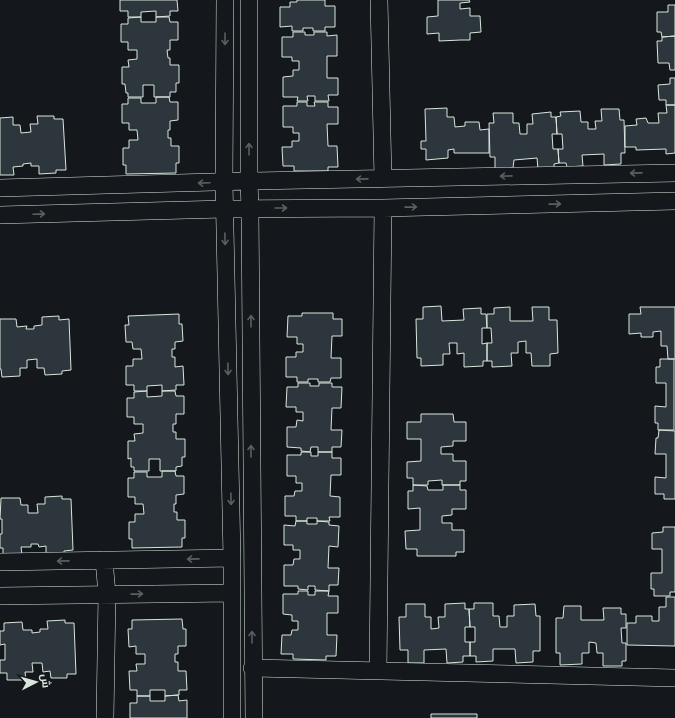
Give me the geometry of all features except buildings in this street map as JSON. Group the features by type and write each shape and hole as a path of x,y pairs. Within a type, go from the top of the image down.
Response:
{"street":[{"path":"225,0 224,209 232,558 232,718"},
{"path":"249,0 252,668 254,718"},
{"path":"380,0 383,179"},
{"path":"0,188 249,181 675,173"},
{"path":"0,215 224,209 383,208 675,201"},
{"path":"378,671 383,208"},
{"path":"0,562 232,558"},
{"path":"104,560 106,594 106,718"},
{"path":"0,596 232,593"},
{"path":"252,668 675,678"}]}
